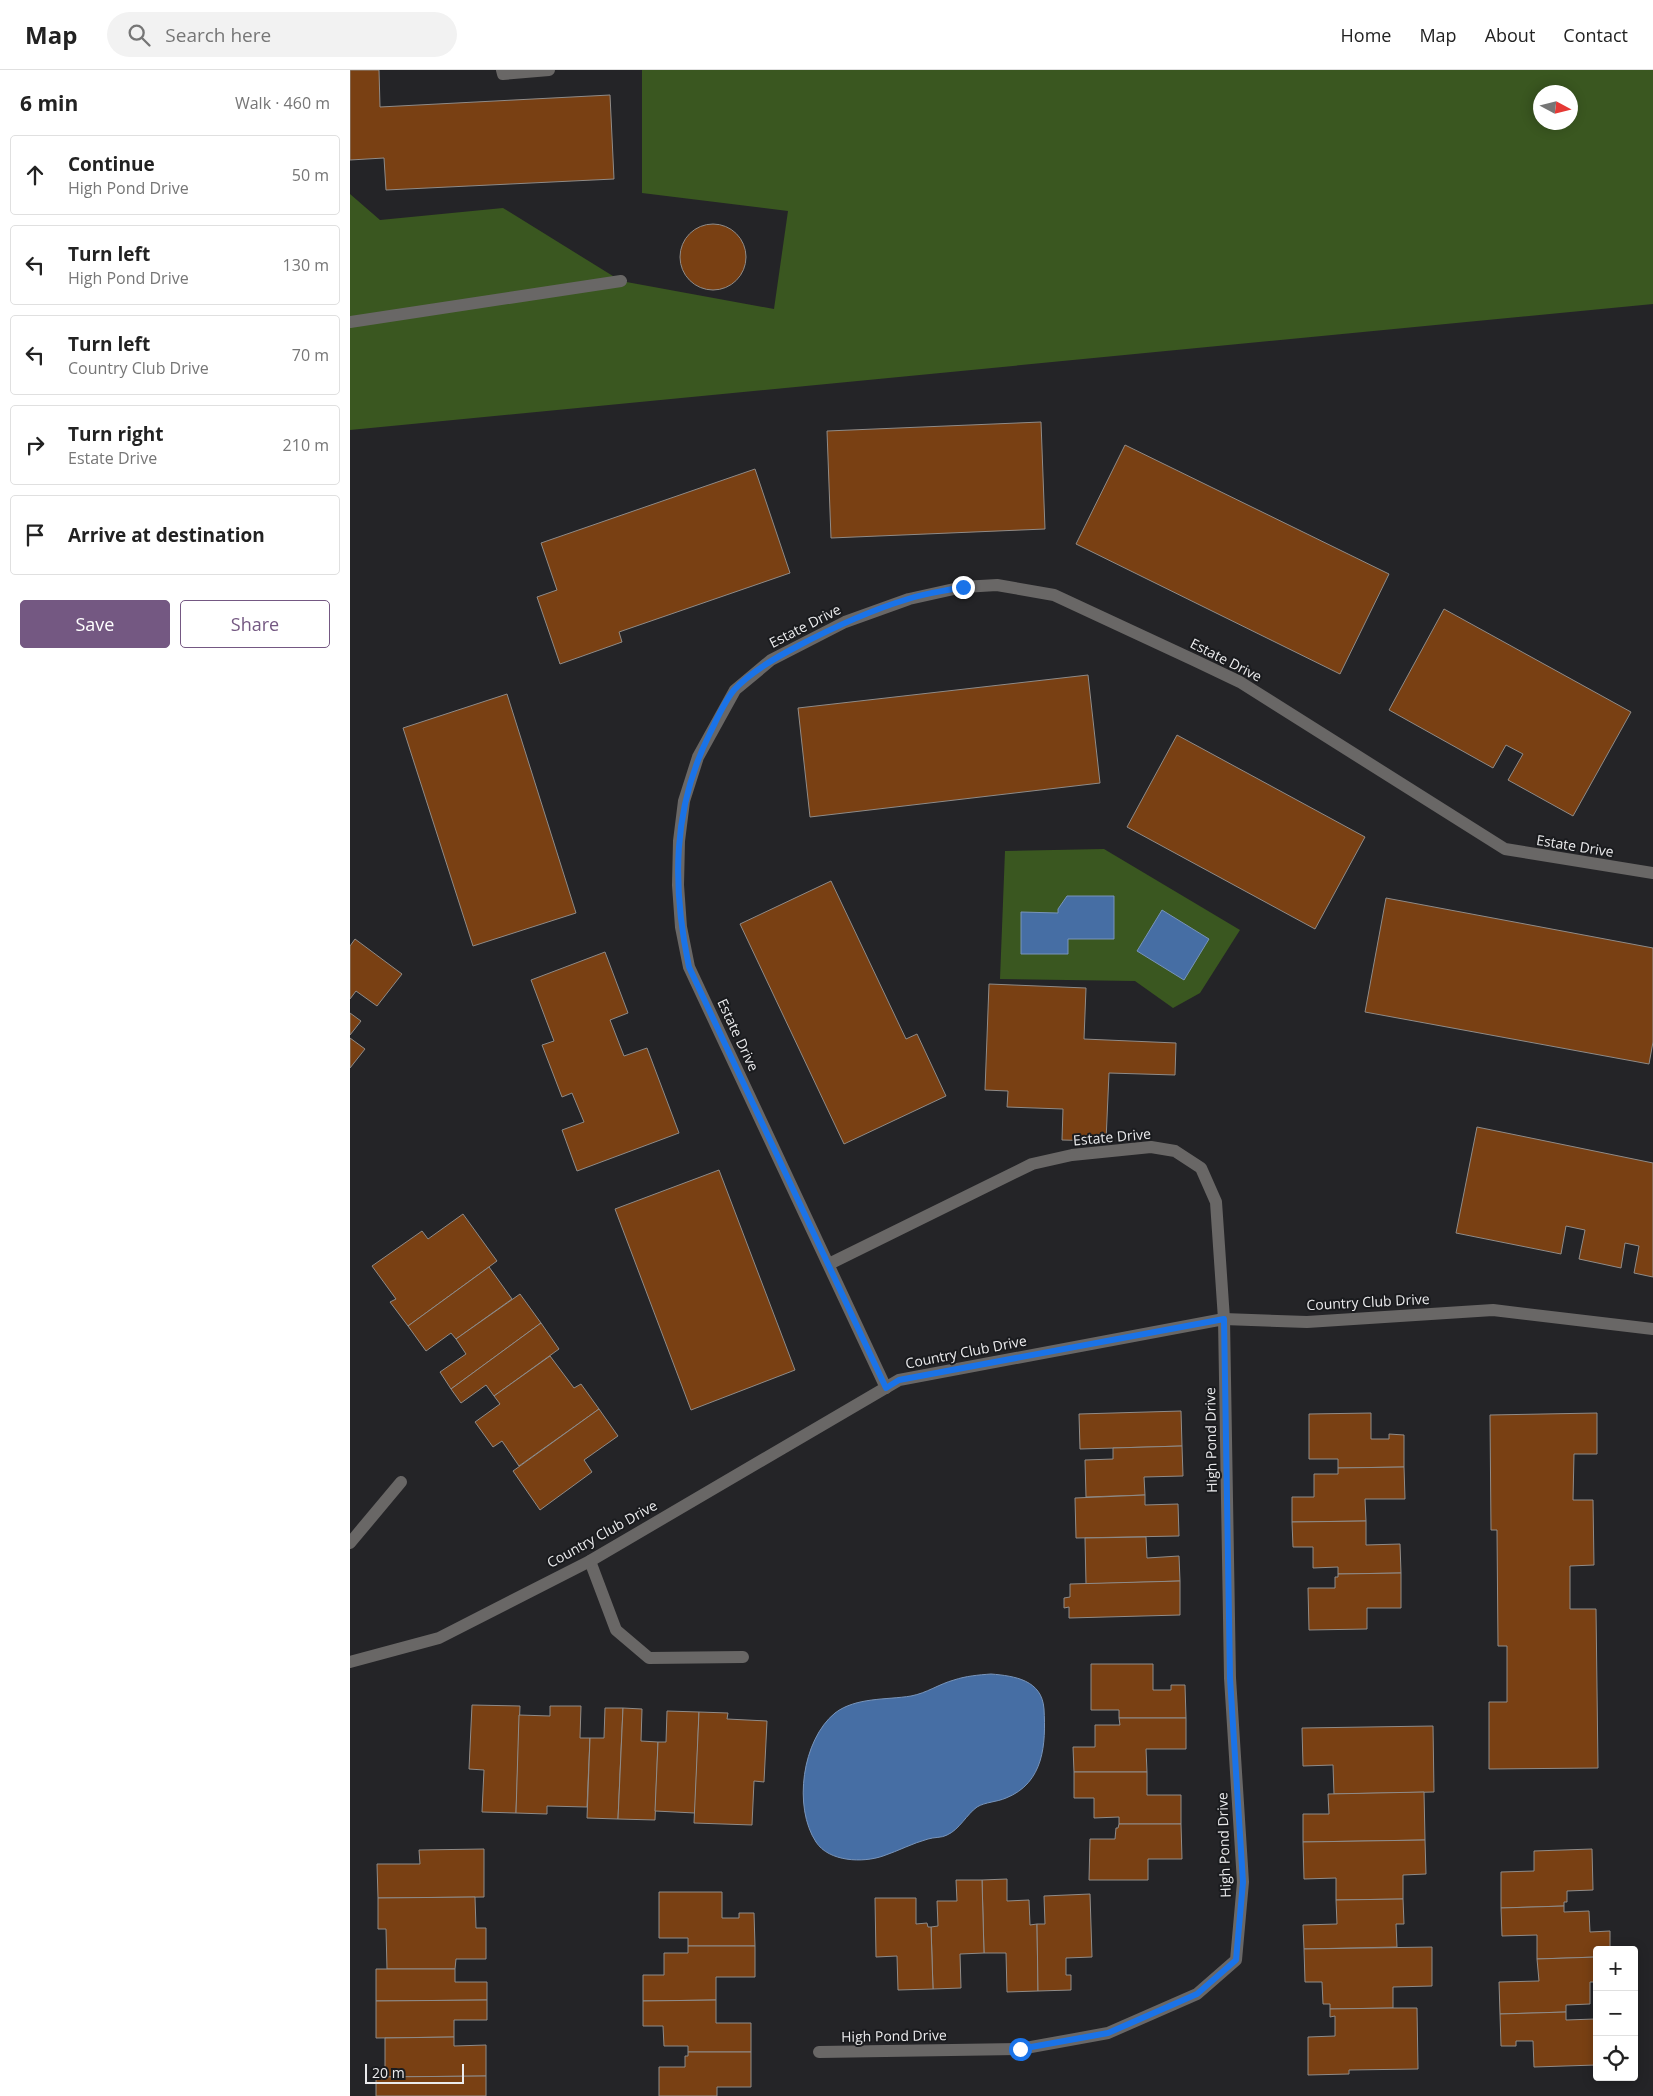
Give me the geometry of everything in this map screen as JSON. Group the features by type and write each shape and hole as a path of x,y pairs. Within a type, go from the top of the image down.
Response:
{"street":[{"path":"502,70 503,74 549,70"},
{"path":"350,322 621,281"},
{"name":"Estate Drive","path":"886,1388 689,967 681,927 679,841 684,801 698,758 734,690 771,660 845,622 908,598 963,587 997,585 1054,595 1240,682 1505,850 1653,873"},
{"name":"Estate Drive","path":"829,1264 1032,1164 1072,1155 1152,1147 1175,1150 1201,1168 1216,1202 1224,1319"},
{"name":"Country Club Drive","path":"350,1662 439,1638 590,1561 899,1380 1224,1319 1306,1322 1493,1310 1653,1329"},
{"name":"High Pond Drive","path":"819,2052 1020,2049 1108,2033 1197,1994 1236,1960 1243,1882 1230,1678 1224,1319"},
{"path":"350,1543 401,1482"},
{"path":"590,1561 616,1630 649,1658 743,1657"}],"green space":[{"path":"642,70 1653,70 1653,304 350,430 350,194 380,220 503,208 621,281 774,309 788,211 642,193"},
{"path":"1104,849 1240,930 1200,993 1173,1008 1135,981 1000,979 1005,851"}],"water":[{"path":"1067,896 1114,896 1114,939 1068,939 1068,954 1021,954 1021,912 1058,913 1058,909"},
{"path":"1162,910 1209,939 1184,980 1137,951"},
{"path":"991,1674 1009,1676 1026,1681 1033,1686 1042,1699 1044,1709 1043,1749 1040,1761 1028,1783 1019,1791 1006,1798 977,1807 955,1830 943,1837 930,1838 883,1856 866,1860 838,1857 822,1849 809,1828 803,1793 804,1774 808,1756 815,1740 824,1725 835,1713 852,1704 911,1696 959,1679"}],"building":[{"path":"350,70 379,70 380,107 610,95 614,179 386,190 384,158 350,160"},
{"path":"713,224 726,227 736,234 743,244 746,257 743,270 736,280 726,287 713,290 700,287 690,280 683,270 680,257 683,244 690,234 700,227"},
{"path":"1041,422 1045,529 831,538 827,431"},
{"path":"1125,445 1389,574 1340,674 1076,544"},
{"path":"755,469 790,573 619,632 622,642 560,664 537,597 557,590 541,543"},
{"path":"1444,609 1631,712 1573,816 1508,780 1523,754 1506,745 1493,768 1389,710"},
{"path":"1088,675 1100,783 810,817 798,708"},
{"path":"507,694 576,913 473,946 403,728"},
{"path":"1177,735 1365,837 1315,929 1127,827"},
{"path":"831,881 906,1039 917,1034 946,1096 844,1144 740,924"},
{"path":"1386,898 1653,948 1653,1042 1649,1064 1365,1012"},
{"path":"355,939 402,974 377,1006 356,991 350,999 350,946"},
{"path":"605,952 628,1013 610,1020 624,1056 647,1048 679,1133 577,1171 562,1130 584,1122 572,1093 562,1097 542,1045 554,1041 531,980"},
{"path":"989,984 1086,988 1084,1039 1176,1043 1175,1075 1109,1073 1106,1141 1062,1140 1063,1109 1007,1107 1008,1091 985,1090"},
{"path":"350,1013 361,1021 350,1035"},
{"path":"350,1038 365,1049 350,1068"},
{"path":"1477,1127 1653,1163 1653,1277 1634,1273 1639,1246 1625,1243 1621,1268 1579,1259 1585,1230 1566,1226 1561,1254 1456,1233"},
{"path":"719,1170 795,1370 691,1410 615,1209"},
{"path":"463,1214 497,1261 408,1326 390,1302 396,1299 372,1266 422,1231 428,1239"},
{"path":"489,1267 512,1299 456,1339 451,1333 426,1351 408,1326"},
{"path":"520,1294 541,1323 451,1389 440,1372 466,1354 456,1339"},
{"path":"541,1323 559,1349 494,1396 486,1385 461,1403 451,1389"},
{"path":"550,1356 574,1388 581,1384 599,1409 519,1466 502,1441 493,1447 475,1422 500,1404 494,1396"},
{"path":"599,1409 618,1436 584,1460 592,1472 540,1510 513,1471"},
{"path":"1181,1411 1182,1446 1080,1449 1079,1414"},
{"path":"1371,1413 1371,1439 1389,1439 1389,1434 1404,1435 1404,1467 1338,1468 1338,1459 1309,1459 1309,1414"},
{"path":"1597,1413 1597,1454 1574,1454 1573,1500 1593,1500 1594,1565 1570,1566 1570,1609 1596,1609 1598,1768 1489,1769 1489,1702 1507,1702 1507,1646 1498,1646 1497,1530 1491,1530 1490,1415"},
{"path":"1182,1446 1183,1476 1144,1477 1145,1495 1086,1497 1085,1460 1113,1459 1113,1448"},
{"path":"1404,1467 1405,1499 1365,1499 1366,1521 1292,1522 1292,1497 1314,1497 1314,1474 1338,1474 1338,1468"},
{"path":"1145,1495 1145,1505 1178,1504 1179,1536 1076,1538 1075,1498"},
{"path":"1366,1521 1366,1545 1400,1544 1401,1573 1338,1574 1338,1567 1313,1568 1313,1547 1293,1547 1292,1522"},
{"path":"1146,1537 1147,1558 1179,1556 1180,1581 1086,1584 1085,1538"},
{"path":"1401,1573 1401,1608 1367,1608 1367,1629 1309,1630 1308,1588 1335,1588 1335,1577 1338,1577 1338,1574"},
{"path":"1180,1581 1180,1615 1069,1618 1069,1607 1064,1608 1064,1598 1070,1597 1070,1584"},
{"path":"1091,1664 1153,1664 1153,1690 1171,1690 1171,1685 1185,1685 1186,1718 1119,1718 1119,1710 1091,1710"},
{"path":"472,1705 520,1706 516,1813 482,1812 484,1770 469,1769"},
{"path":"550,1706 581,1706 580,1738 590,1738 587,1807 547,1806 547,1814 516,1813 519,1715 550,1716"},
{"path":"605,1708 623,1708 618,1819 587,1818 590,1738 604,1738"},
{"path":"623,1708 642,1709 641,1741 658,1742 655,1820 618,1819"},
{"path":"667,1711 699,1712 695,1813 655,1811 658,1742 666,1742"},
{"path":"699,1712 728,1713 727,1719 767,1721 764,1782 754,1781 752,1825 694,1823"},
{"path":"1119,1718 1186,1718 1186,1749 1146,1749 1147,1772 1074,1772 1073,1747 1095,1747 1095,1725 1120,1725"},
{"path":"1433,1726 1434,1792 1334,1794 1333,1765 1303,1766 1302,1728"},
{"path":"1074,1772 1147,1772 1147,1795 1181,1795 1181,1824 1119,1824 1119,1817 1094,1818 1094,1798 1074,1798"},
{"path":"1424,1792 1425,1840 1303,1842 1303,1814 1329,1814 1328,1794"},
{"path":"1119,1824 1181,1824 1182,1859 1148,1859 1148,1880 1089,1880 1090,1839 1115,1839 1116,1828 1118,1828"},
{"path":"1425,1840 1426,1874 1403,1875 1403,1899 1336,1900 1336,1878 1304,1879 1303,1842"},
{"path":"484,1849 484,1897 378,1898 377,1864 420,1864 419,1850"},
{"path":"1592,1849 1593,1890 1567,1891 1567,1902 1564,1902 1564,1906 1501,1908 1501,1872 1534,1871 1534,1851"},
{"path":"1007,1879 1007,1901 1029,1900 1030,1925 1037,1924 1038,1991 1007,1992 1006,1953 984,1953 982,1880"},
{"path":"956,1880 982,1880 984,1953 960,1954 961,1988 933,1989 931,1927 938,1926 937,1901 957,1901"},
{"path":"659,1892 722,1892 722,1918 739,1918 739,1913 754,1913 755,1946 688,1946 688,1938 659,1938"},
{"path":"1090,1894 1092,1957 1066,1958 1066,1975 1071,1975 1071,1990 1038,1991 1037,1924 1045,1924 1044,1896"},
{"path":"475,1897 476,1928 486,1928 486,1959 456,1959 455,1969 387,1969 386,1929 378,1929 378,1898"},
{"path":"875,1898 916,1898 916,1924 927,1923 928,1927 931,1927 933,1989 898,1990 897,1956 876,1957"},
{"path":"1403,1899 1404,1924 1396,1924 1397,1947 1304,1949 1303,1925 1337,1924 1336,1900"},
{"path":"1564,1906 1564,1912 1589,1911 1590,1932 1610,1931 1610,1946 1593,1946 1593,1957 1537,1959 1537,1935 1502,1936 1501,1908"},
{"path":"688,1946 755,1946 755,1977 716,1977 716,2000 643,2001 643,1975 664,1975 664,1953 688,1953"},
{"path":"1432,1947 1432,1986 1393,1987 1393,2008 1330,2009 1330,2004 1323,2004 1322,1982 1305,1982 1304,1949"},
{"path":"1593,1957 1593,1982 1590,1982 1590,2004 1566,2005 1566,2012 1500,2014 1499,1982 1539,1981 1537,1959"},
{"path":"376,1969 455,1969 455,1982 487,1982 487,2000 376,2001"},
{"path":"487,2000 487,2020 454,2020 454,2037 376,2038 376,2001"},
{"path":"716,2000 716,2023 751,2023 751,2052 688,2052 688,2046 664,2046 663,2026 643,2026 643,2001"},
{"path":"1417,2008 1418,2069 1349,2070 1349,2074 1308,2075 1308,2037 1335,2036 1335,2016 1330,2017 1330,2009"},
{"path":"1566,2012 1566,2020 1593,2019 1593,2065 1534,2067 1533,2041 1516,2041 1516,2046 1501,2046 1500,2014"},
{"path":"454,2037 454,2046 486,2045 486,2076 385,2077 385,2038"},
{"path":"688,2052 751,2052 751,2087 717,2087 717,2096 659,2096 659,2067 685,2067 685,2056 688,2056"},
{"path":"486,2076 486,2096 376,2096 376,2077"}],"route":[{"path":"963,587 908,598 845,622 771,660 734,690 715,722 698,758 684,801 679,841 678,885 681,927 689,967 886,1388 899,1380 1224,1319 1230,1678 1243,1882 1236,1960 1197,1994 1108,2033 1020,2049"}]}
